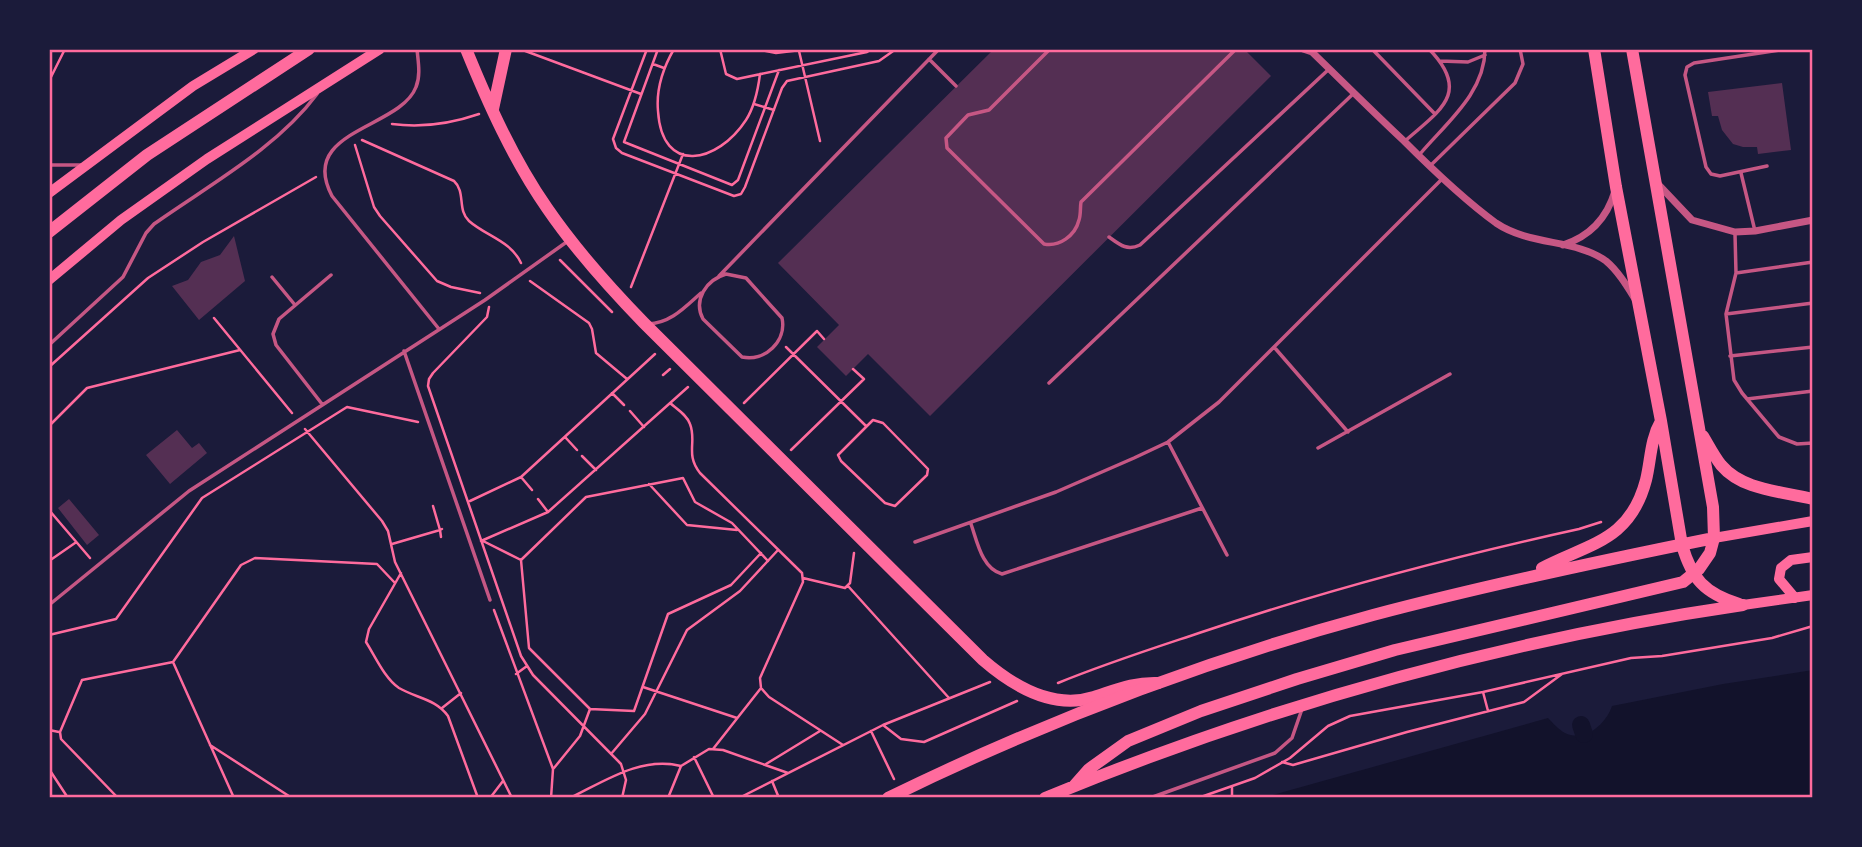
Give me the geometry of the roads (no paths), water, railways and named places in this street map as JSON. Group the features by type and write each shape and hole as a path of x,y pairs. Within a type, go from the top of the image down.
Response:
{"main road":[{"path":"49,192 193,86 254,49"},
{"path":"49,232 147,155 309,49"},
{"path":"49,279 121,220 177,180 380,49"},
{"path":"466,49 522,166 545,206 570,240 625,304 983,660 1008,680 1034,694 1070,700 1091,698 1131,684 1158,683"},
{"path":"493,109 506,49"},
{"path":"1594,49 1616,187 1682,545 1693,575 1711,592 1742,605"},
{"path":"1074,786 1089,769 1128,741 1201,711 1395,650 1622,595 1672,586 1693,575 1705,561 1714,538 1713,507 1632,49"},
{"path":"1530,576 1548,565 1598,544 1621,526 1640,499 1655,432 1661,421"},
{"path":"1699,430 1721,466 1736,478 1753,486 1813,499"},
{"path":"888,798 999,746 1158,683 1358,620 1530,576 1714,538 1813,521"},
{"path":"1795,597 1779,579 1781,568 1791,561 1813,557"},
{"path":"1045,798 1202,739 1303,705 1426,670 1661,617 1813,595"}],"street":[{"path":"1303,49 1312,50 1404,142 1498,224 1518,234 1585,251 1606,261 1623,280 1639,306"},
{"path":"1655,181 1692,220 1735,232 1813,220"},
{"path":"1561,246 1573,242 1597,226 1607,212 1616,187"}],"lane":[{"path":"417,49 418,77 411,96 352,135 329,155 323,174 332,196 439,329"},
{"path":"644,323 658,323 671,317 705,290 939,49"},
{"path":"1051,49 989,110 968,115 946,138 947,148 1044,244 1053,246 1064,241 1073,231 1080,219 1081,202 1236,49"},
{"path":"1372,49 1435,114"},
{"path":"1404,142 1448,100 1449,80 1440,61 1429,49"},
{"path":"1418,155 1477,85 1484,65 1485,49"},
{"path":"1430,166 1515,83 1523,64 1520,49"},
{"path":"1767,166 1715,176 1708,170 1685,70 1694,63 1780,50"},
{"path":"1440,61 1468,62 1485,55"},
{"path":"929,59 956,86"},
{"path":"1109,237 1123,247 1140,245 1329,69"},
{"path":"49,345 124,277 146,233 154,224 273,140 301,115 327,81"},
{"path":"1049,383 1354,93"},
{"path":"49,165 85,164"},
{"path":"1741,173 1755,231"},
{"path":"915,542 1056,492 1168,442 1219,402 1443,178"},
{"path":"1735,232 1736,273 1726,314 1734,380 1747,399 1785,440 1797,444 1813,443"},
{"path":"49,605 189,491 485,300 570,240"},
{"path":"1736,273 1813,262"},
{"path":"322,404 274,340 275,324 331,275"},
{"path":"705,290 699,302 700,313 739,355 746,358 756,357 779,341 783,324 772,305 741,276 719,276"},
{"path":"272,277 295,304"},
{"path":"1726,314 1813,303"},
{"path":"1274,347 1348,432"},
{"path":"1730,356 1813,347"},
{"path":"404,351 490,600"},
{"path":"1318,448 1450,374"},
{"path":"1747,399 1813,391"},
{"path":"1168,442 1227,555"},
{"path":"971,524 986,563 990,569 1002,574 1202,508"},
{"path":"1150,798 1275,754 1292,738 1303,705"}],"waterway":[{"path":"1581,725 1584,734"}]}
